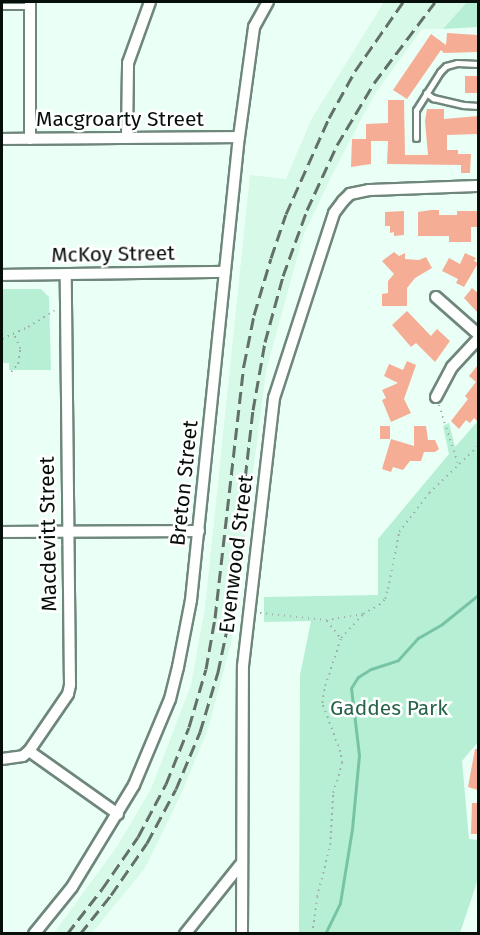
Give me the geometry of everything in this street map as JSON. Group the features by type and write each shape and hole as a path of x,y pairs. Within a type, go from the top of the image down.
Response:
{"street":[{"path":"127,138 128,63 150,2"},
{"name":"Breton Street","path":"34,933 72,887 118,814 134,785 170,699 191,600 239,137 254,27 268,2"},
{"path":"30,4 30,139"},
{"name":"Macgroarty Street","path":"2,139 239,137"},
{"name":"Evenwood Street","path":"242,933 240,865 243,666 274,398 334,213 350,194 379,189 478,186"},
{"name":"McKoy Street","path":"2,275 225,272"},
{"name":"Macdevitt Street","path":"29,752 68,694 70,684 66,275"},
{"path":"436,297 478,334"},
{"path":"436,397 452,367 478,339"},
{"path":"2,532 199,531"},
{"path":"2,759 23,756 29,752 118,814"},
{"path":"185,933 240,865"}],"lane":[{"path":"2,6 30,4"},
{"path":"416,138 416,110 446,66 457,63 478,64"},
{"path":"426,93 434,98 478,106"}],"path":[{"path":"2,339 54,311"},
{"path":"11,372 18,364 20,349 14,334"},
{"path":"436,397 458,464"},
{"path":"312,933 317,897 330,845 333,793 342,763 322,703 341,638 363,614 385,599 399,532 429,493 478,446"},
{"path":"249,612 326,620 363,614"},
{"path":"326,620 341,638"}],"shaded area":[{"path":"384,2 467,2 443,29 422,29 374,95 303,236 266,371 231,643 208,729 182,792 145,868 92,933 54,933 118,845 151,789 191,685 205,608 250,175 286,179 311,120"}],"green space":[{"path":"467,2 478,2 478,27 443,29"},
{"path":"2,289 41,289 49,297 51,370 9,370 9,363 2,363"},
{"name":"Gaddes Park","path":"478,421 478,742 462,761 469,839 478,840 478,879 460,933 299,933 300,675 311,621 264,622 264,597 378,595 378,539 449,454 443,426 449,423 455,447"}],"building":[{"path":"447,33 478,35 478,52 444,53 441,50 407,99 393,90 431,34 446,45"},
{"path":"465,76 478,76 478,93 465,93"},
{"path":"388,100 404,100 405,155 428,155 425,121 427,109 444,109 444,119 478,116 478,134 447,135 447,150 458,150 458,154 471,154 470,173 461,173 461,165 387,164 388,141 371,141 371,164 351,167 352,139 366,139 366,124 388,123"},
{"path":"439,210 439,215 457,215 457,211 478,211 478,227 471,227 471,242 449,242 449,236 418,236 418,212"},
{"path":"404,211 404,235 394,236 394,232 390,233 390,226 385,226 385,212"},
{"path":"394,252 399,256 405,253 405,259 419,260 426,257 432,268 415,278 407,288 407,306 382,306 382,294 388,293 388,281 394,274 382,261"},
{"path":"465,253 476,258 474,261 478,263 464,287 456,283 458,279 442,271 449,258 460,264"},
{"path":"472,288 478,293 478,313 464,298"},
{"path":"407,311 431,336 437,329 450,341 435,362 416,343 411,347 392,325"},
{"path":"407,361 416,365 404,399 411,413 391,422 382,400 386,398 382,390 398,383 384,376 389,364 403,370"},
{"path":"478,365 478,422 474,418 470,423 466,420 459,429 451,421 468,399 465,396 476,382 469,376"},
{"path":"380,426 390,426 390,439 380,439"},
{"path":"414,426 426,426 428,440 435,440 439,449 435,452 424,452 421,461 410,461 403,470 393,467 391,472 382,469 391,439 414,446"},
{"path":"475,749 478,749 478,790 468,787"},
{"path":"472,803 478,803 478,834 471,834"}],"waterway":[{"path":"325,934 340,903 352,829 359,755 351,688 358,677 371,669 398,660 418,638 442,624 478,595"}],"railway":[{"path":"67,934 138,837 166,784 189,727 206,669 215,618 244,365 254,315 286,214 329,118 355,71 403,2"},
{"path":"80,934 111,895 147,843 176,789 200,732 218,672 229,620 253,410 265,342 283,276 307,210 337,145 374,83 435,2"}]}
